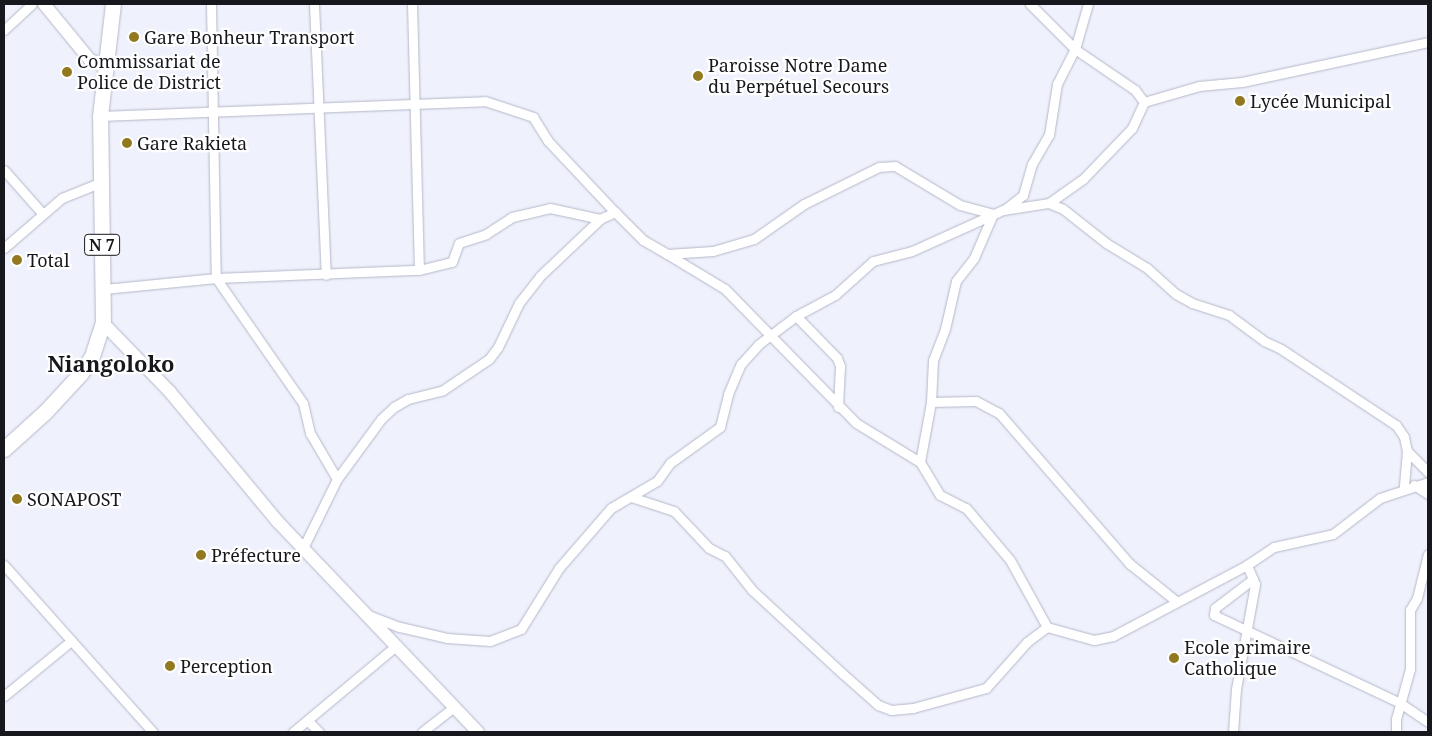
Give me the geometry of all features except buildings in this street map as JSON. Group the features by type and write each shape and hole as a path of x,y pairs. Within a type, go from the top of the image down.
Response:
{"highway":[{"name":"N 7","path":"4,449 45,412 81,373 92,356 103,322 104,289 99,183 100,116 104,65 113,4"}],"main road":[{"path":"44,4 90,60 104,65"},
{"path":"103,322 170,392 303,548 478,732"}],"street":[{"path":"4,30 32,4"},
{"path":"211,4 215,114 216,278 303,403 310,433 337,479"},
{"path":"314,4 326,276"},
{"path":"412,4 420,270"},
{"path":"1030,4 1075,49 1135,90 1144,102"},
{"path":"1003,210 1027,189 1032,164 1049,135 1057,84 1075,49 1088,4"},
{"path":"366,614 400,627 447,638 490,641 521,629 579,543 611,508 657,481 670,463 720,427 728,394 741,364 796,316 834,295 873,261 912,251 1003,210 1049,203 1083,179 1132,128 1144,102 1199,86 1242,82 1428,42"},
{"path":"100,116 215,114 485,101 533,117 548,141 643,240 725,288 838,407 856,423 920,462 940,495 966,508 1010,560 1046,627 1094,640 1113,636 1247,565 1274,547 1333,534 1367,506 1404,487 1428,482"},
{"path":"667,254 713,251 754,239 804,204 879,167 895,166 960,205 993,214"},
{"path":"4,170 42,213"},
{"path":"4,248 42,213 62,198 99,183"},
{"path":"1049,203 1063,209 1106,243 1147,268 1176,294 1192,303 1229,315 1264,341 1281,349 1312,372 1381,414 1400,431 1407,451 1404,487"},
{"path":"104,289 216,278 326,276 420,270 452,262 459,243 486,234 512,217 550,208 600,219"},
{"path":"303,548 337,479 394,407 408,399 443,390 489,359 498,347 519,303 540,276 600,219 615,212"},
{"path":"920,462 931,402 933,360 945,329 956,281 974,258 993,214"},
{"path":"796,316 837,358 840,366 838,407"},
{"path":"931,402 976,401 999,413 1130,564 1176,601"},
{"path":"1407,451 1428,472"},
{"path":"1414,485 1428,494"},
{"path":"631,497 674,510 709,548 725,556 752,590 878,706 891,710 912,708 986,688 1028,642 1046,627"},
{"path":"1396,732 1400,703 1410,669 1410,610 1417,598 1428,554"},
{"path":"4,565 153,732"},
{"path":"1233,732 1236,689 1248,633 1253,580 1247,565"},
{"path":"1253,580 1212,610 1215,616 1248,633 1284,646 1400,703 1428,722"},
{"path":"4,696 71,641"},
{"path":"293,732 396,646"},
{"path":"422,732 454,707"},
{"path":"308,720 319,732"}],"place":[{"name":"Gare Bonheur Transport","path":"134,37"},
{"name":"Commissariat de Police de District","path":"67,72"},
{"name":"Paroisse Notre Dame du Perpétuel Secours","path":"698,76"},
{"name":"Lycée Municipal","path":"1240,101"},
{"name":"Gare Rakieta","path":"127,143"},
{"name":"Total","path":"17,260"},
{"name":"SONAPOST","path":"17,499"},
{"name":"Préfecture","path":"201,555"},
{"name":"Ecole primaire Catholique","path":"1174,658"},
{"name":"Perception","path":"170,666"}],"district":[{"name":"Niangoloko","path":"111,364"}]}
